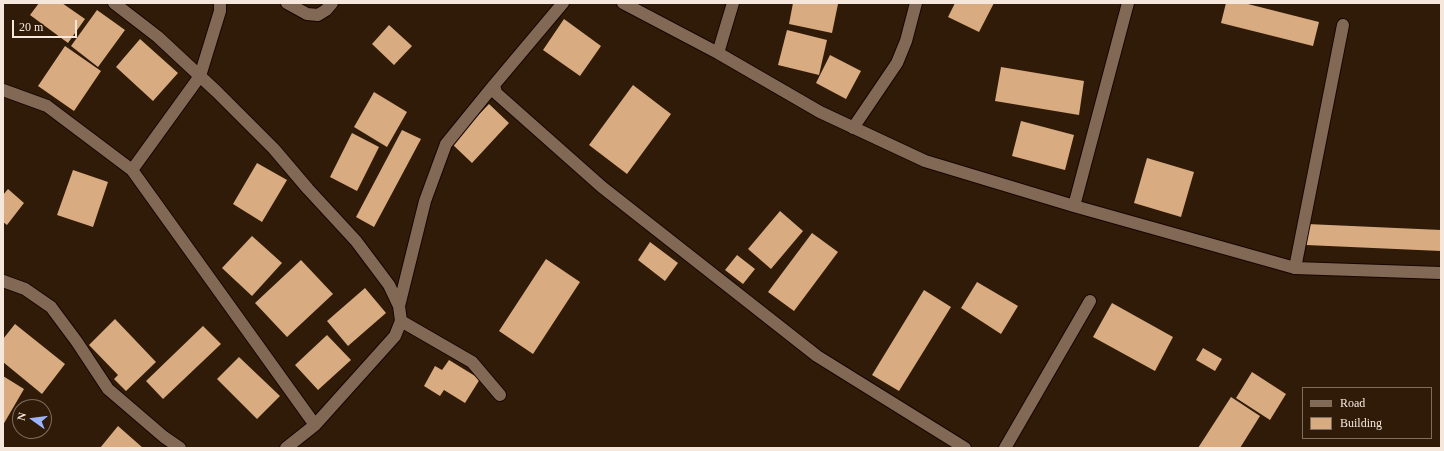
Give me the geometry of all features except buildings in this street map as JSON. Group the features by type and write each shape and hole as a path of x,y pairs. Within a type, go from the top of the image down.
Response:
{"street":[{"path":"114,3 158,37 274,149 308,189 356,241 389,285 399,306"},
{"path":"132,170 200,76 220,11 220,3"},
{"path":"287,3 307,14 318,15 326,10 332,3"},
{"path":"286,448 315,425 395,336 400,321 399,306 425,201 446,144 563,3"},
{"path":"623,3 718,53 853,128 925,161 1074,206 1295,268 1441,273"},
{"path":"718,53 733,3"},
{"path":"853,128 896,63 906,41 916,3"},
{"path":"1074,206 1128,3"},
{"path":"1295,268 1343,25"},
{"path":"494,85 496,93 602,187 816,356 965,448"},
{"path":"3,90 47,106 132,170 315,425"},
{"path":"3,281 25,289 51,307 77,342 108,389 164,437 180,448"},
{"path":"1005,448 1090,301"},
{"path":"400,321 472,362 500,395"}]}
